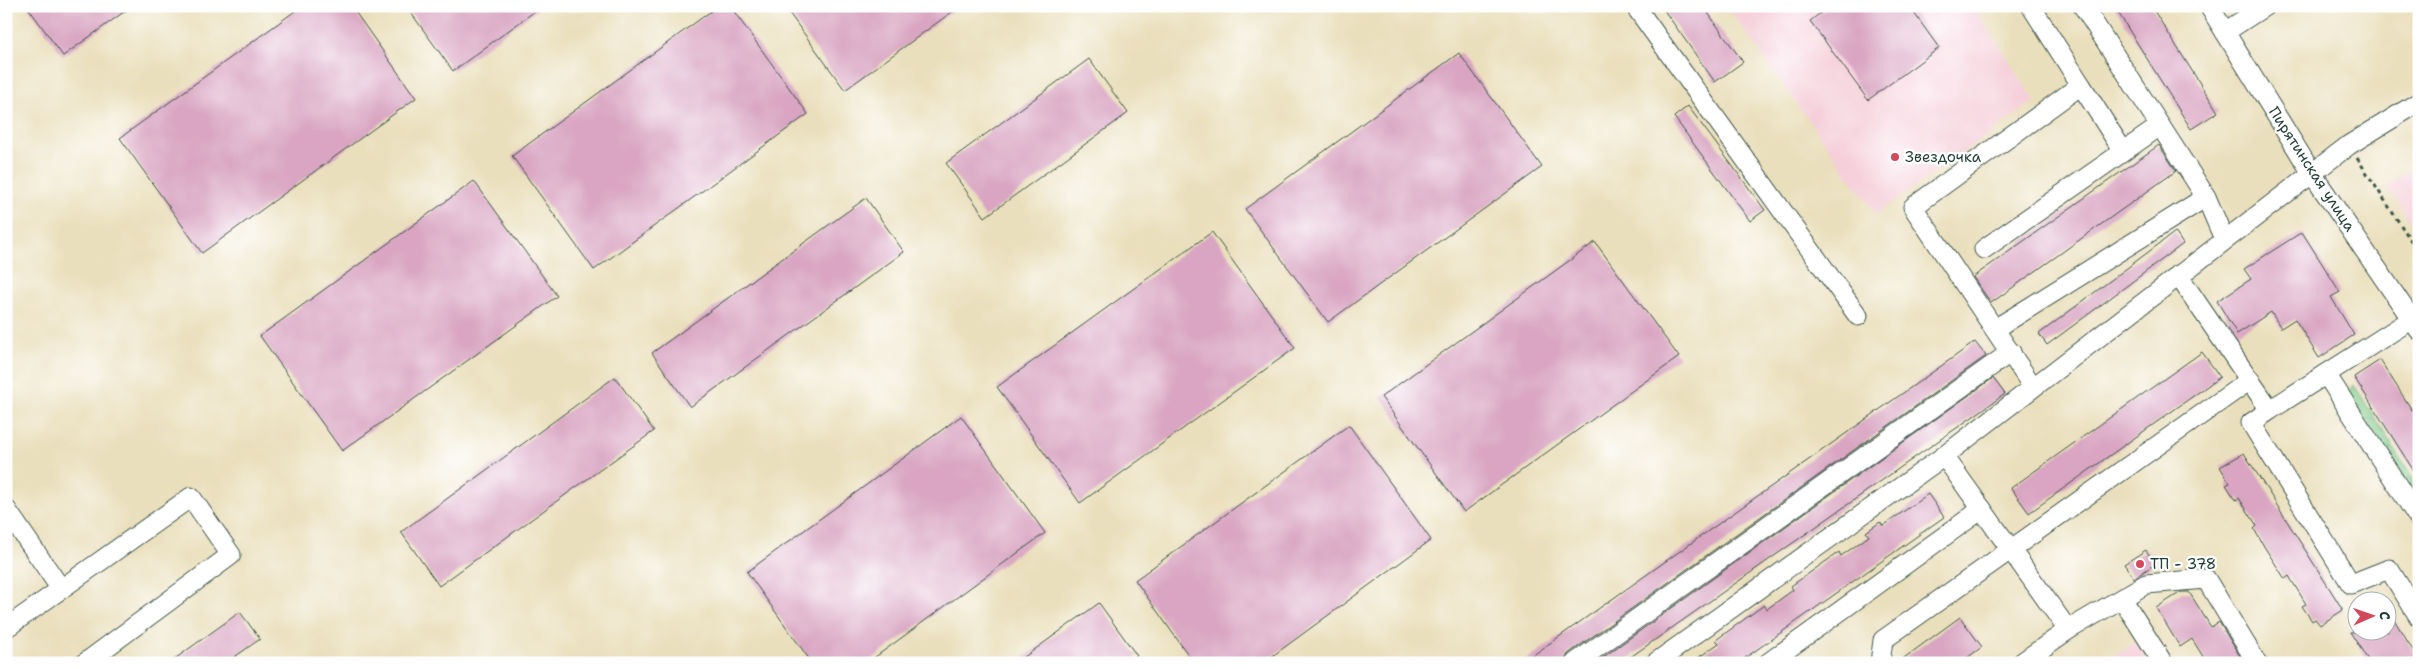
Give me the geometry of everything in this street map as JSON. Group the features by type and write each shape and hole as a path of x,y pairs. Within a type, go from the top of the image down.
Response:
{"street":[{"path":"1635,6 1858,316"},
{"path":"2031,6 2123,151"},
{"path":"2083,6 2206,197 2224,238"},
{"name":"Пирятинская улица","path":"2209,6 2313,174 2415,325"},
{"path":"2225,32 2265,6"},
{"path":"2034,387 1913,207 2081,85"},
{"path":"1655,663 1944,456 2224,238 2313,174 2349,145 2419,102"},
{"path":"1984,249 2160,126"},
{"path":"1995,329 2206,197"},
{"path":"2178,275 2270,410"},
{"path":"2415,325 2326,374 2251,423 2351,584 2389,569 2419,617"},
{"path":"1576,663 2011,352"},
{"path":"2326,374 2419,518"},
{"path":"1880,663 1883,640 2250,380"},
{"path":"1944,456 2068,630"},
{"path":"6,628 191,498 231,555 85,663"},
{"path":"6,509 62,589"},
{"path":"1768,663 1982,509"},
{"path":"2021,663 2068,630 2123,600 2146,584 2206,579 2257,663"},
{"path":"2123,600 2163,663"}],"path":[{"path":"2349,145 2419,253"}],"shaded area":[{"name":"Звездочка","path":"1727,6 1973,6 2035,101 1876,214"},
{"path":"2419,165 2419,235 2387,185"},
{"path":"2136,642 2151,663 2103,663"}],"green space":[{"path":"2354,385 2419,488 2419,511 2405,490 2411,478 2403,482 2385,457 2392,449 2382,453 2367,428 2373,418 2365,422 2347,395"}],"building":[{"path":"27,6 132,6 63,56"},
{"path":"302,6 351,6 416,98 202,253 120,138"},
{"path":"406,6 542,6 453,71"},
{"path":"718,6 730,6 808,114 594,270 512,156"},
{"path":"784,6 960,6 845,90"},
{"path":"1661,6 1703,6 1743,62 1715,82"},
{"path":"1830,6 1909,6 1939,48 1868,100 1810,21"},
{"path":"2114,6 2151,6 2218,112 2191,129"},
{"path":"1459,53 1542,167 1328,322 1245,209"},
{"path":"1089,59 1128,113 985,217 946,163"},
{"path":"1688,106 1765,210 1750,221 1674,117"},
{"path":"2159,145 2176,171 1991,303 1973,277"},
{"path":"474,181 557,296 342,451 260,336"},
{"path":"866,198 904,252 690,407 652,353"},
{"path":"1212,232 1295,348 1080,503 997,387"},
{"path":"2175,232 2183,244 2047,345 2039,334"},
{"path":"2302,232 2340,292 2331,297 2354,335 2319,358 2295,319 2281,328 2271,312 2237,334 2217,301 2251,279 2244,269"},
{"path":"1595,242 1679,357 1464,512 1381,397"},
{"path":"1975,342 1986,356 1568,654 1564,663 1522,663"},
{"path":"2202,352 2220,377 2029,513 2011,488"},
{"path":"2380,360 2419,421 2419,479 2354,377"},
{"path":"615,377 654,431 439,586 401,532"},
{"path":"1993,378 2005,394 1622,663 1595,663"},
{"path":"961,416 1045,533 867,663 812,663 747,572"},
{"path":"1349,425 1431,540 1263,663 1194,663 1135,580"},
{"path":"2244,453 2343,610 2320,625 2315,619 2312,621 2302,606 2306,604 2289,576 2285,579 2254,529 2257,526 2239,498 2236,500 2226,485 2230,483 2220,467"},
{"path":"1928,494 1944,517 1738,663 1691,663 1719,643 1716,640 1764,605 1767,609 1793,590 1791,586 1839,552 1841,556 1869,536 1866,532 1880,522 1883,526"},
{"name":"ТП - 378","path":"2146,550 2155,564 2134,578 2124,564"},
{"path":"2181,592 2189,592 2211,627 2219,622 2244,663 2207,663 2192,639 2180,647 2156,608"},
{"path":"1099,603 1137,656 1128,663 1016,663"},
{"path":"240,612 260,639 226,663 169,663"},
{"path":"1960,617 1982,647 1960,663 1897,663"},
{"path":"2398,626 2419,660 2419,663 2370,663 2356,642 2398,642"}],"place":[{"name":"Звездочка","path":"1895,157"},
{"name":"ТП - 378","path":"2140,564"}]}
